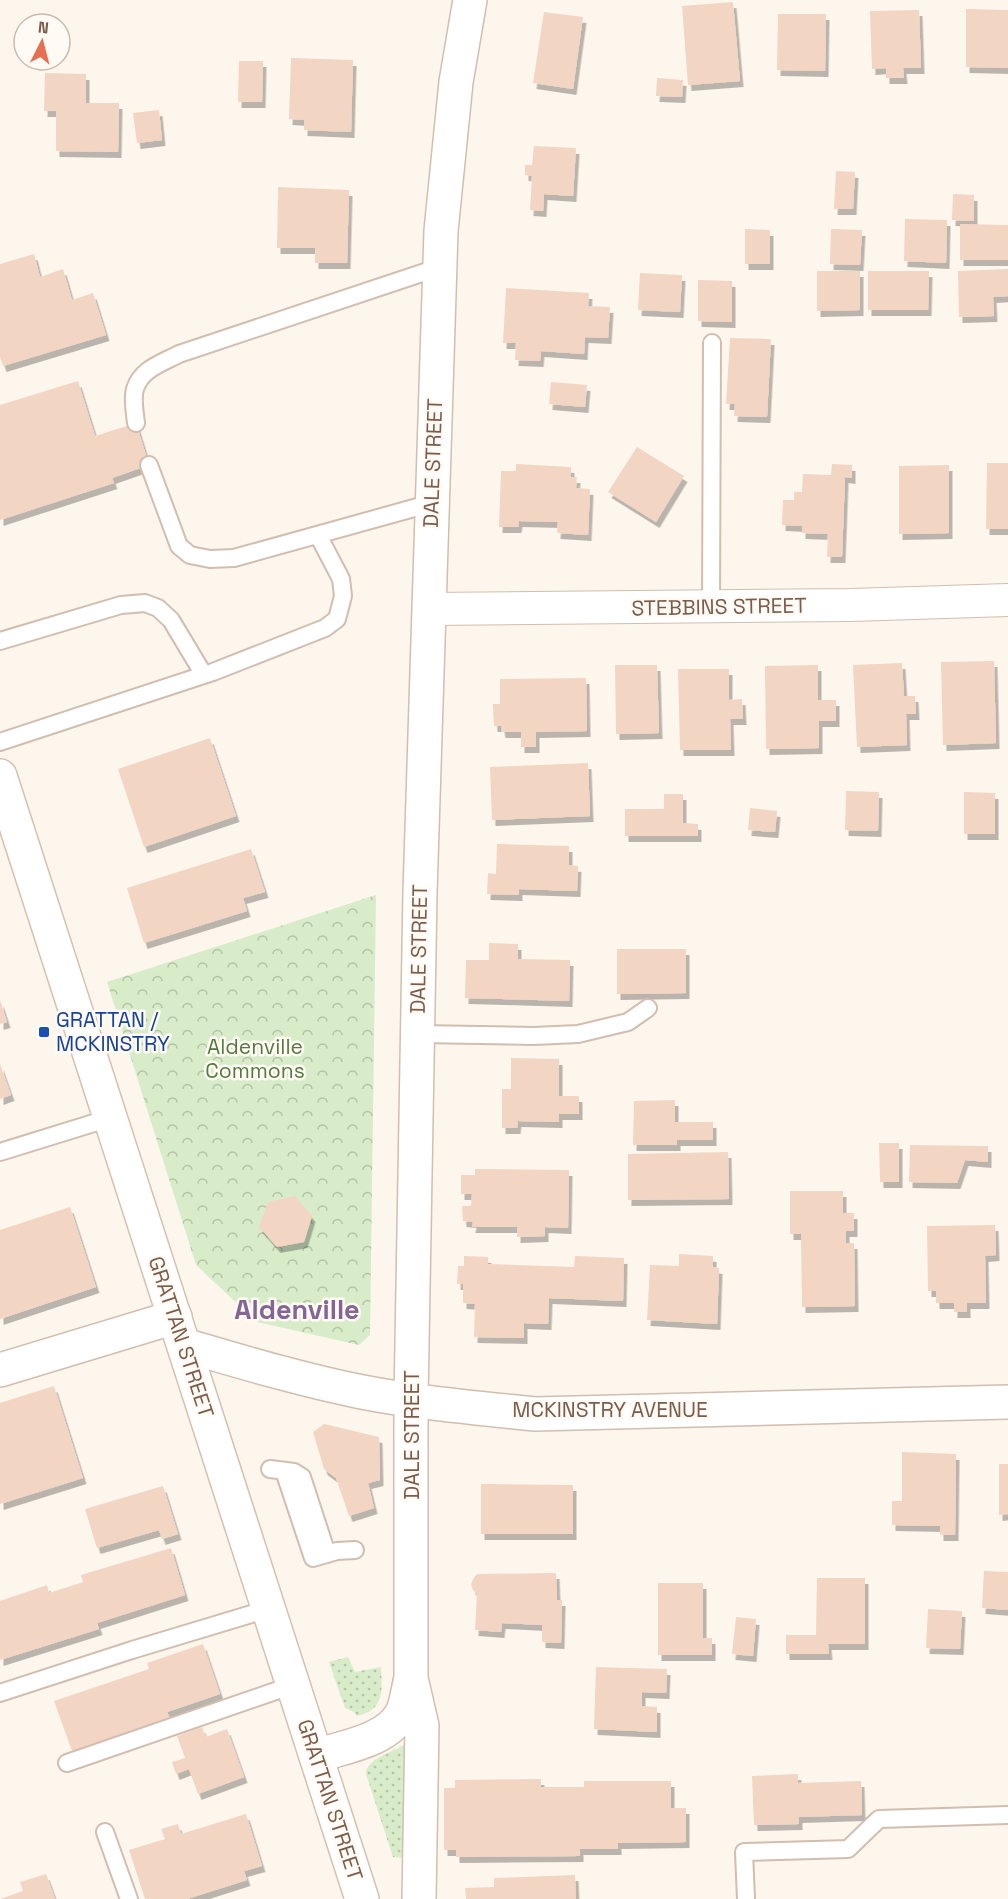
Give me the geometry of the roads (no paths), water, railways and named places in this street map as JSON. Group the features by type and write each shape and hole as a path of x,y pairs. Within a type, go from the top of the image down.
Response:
{"street":[{"name":"DALE STREET","path":"419,1899 422,1726 411,1678 411,1400 420,892 441,231 456,82 470,0"},
{"name":"STEBBINS STREET","path":"429,609 851,605 1008,600"},
{"name":"GRATTAN STREET","path":"0,776 362,1899"},
{"name":"MCKINSTRY AVENUE","path":"179,1331 270,1370 360,1392 536,1414 1008,1402"},
{"path":"0,1370 179,1331"},
{"path":"316,1756 363,1741 384,1731 395,1722 402,1711 411,1678"}],"lane":[{"path":"136,423 134,391 147,370 179,354 440,267"},
{"path":"711,607 712,343"},
{"path":"149,465 179,546 190,555 210,559 234,558 432,503"},
{"path":"0,742 204,675 325,628 337,619 343,596 341,579 318,535"},
{"path":"0,641 121,605 145,603 158,608 171,621 204,675"},
{"path":"418,1034 534,1036 578,1034 628,1022 648,1008"},
{"path":"0,1152 110,1118"},
{"path":"277,1470 311,1556 315,1558 337,1551 354,1550"},
{"path":"0,1693 268,1609"},
{"path":"68,1763 292,1685"},
{"path":"746,1899 744,1852 848,1849 879,1819 1008,1815"},
{"path":"105,1832 129,1899"}],"place":[{"name":"GRATTAN / MCKINSTRY","path":"44,1032"}],"district":[{"name":"Aldenville","path":"297,1310"}],"park label":[{"name":"Aldenville Commons","path":"255,1059"}]}
